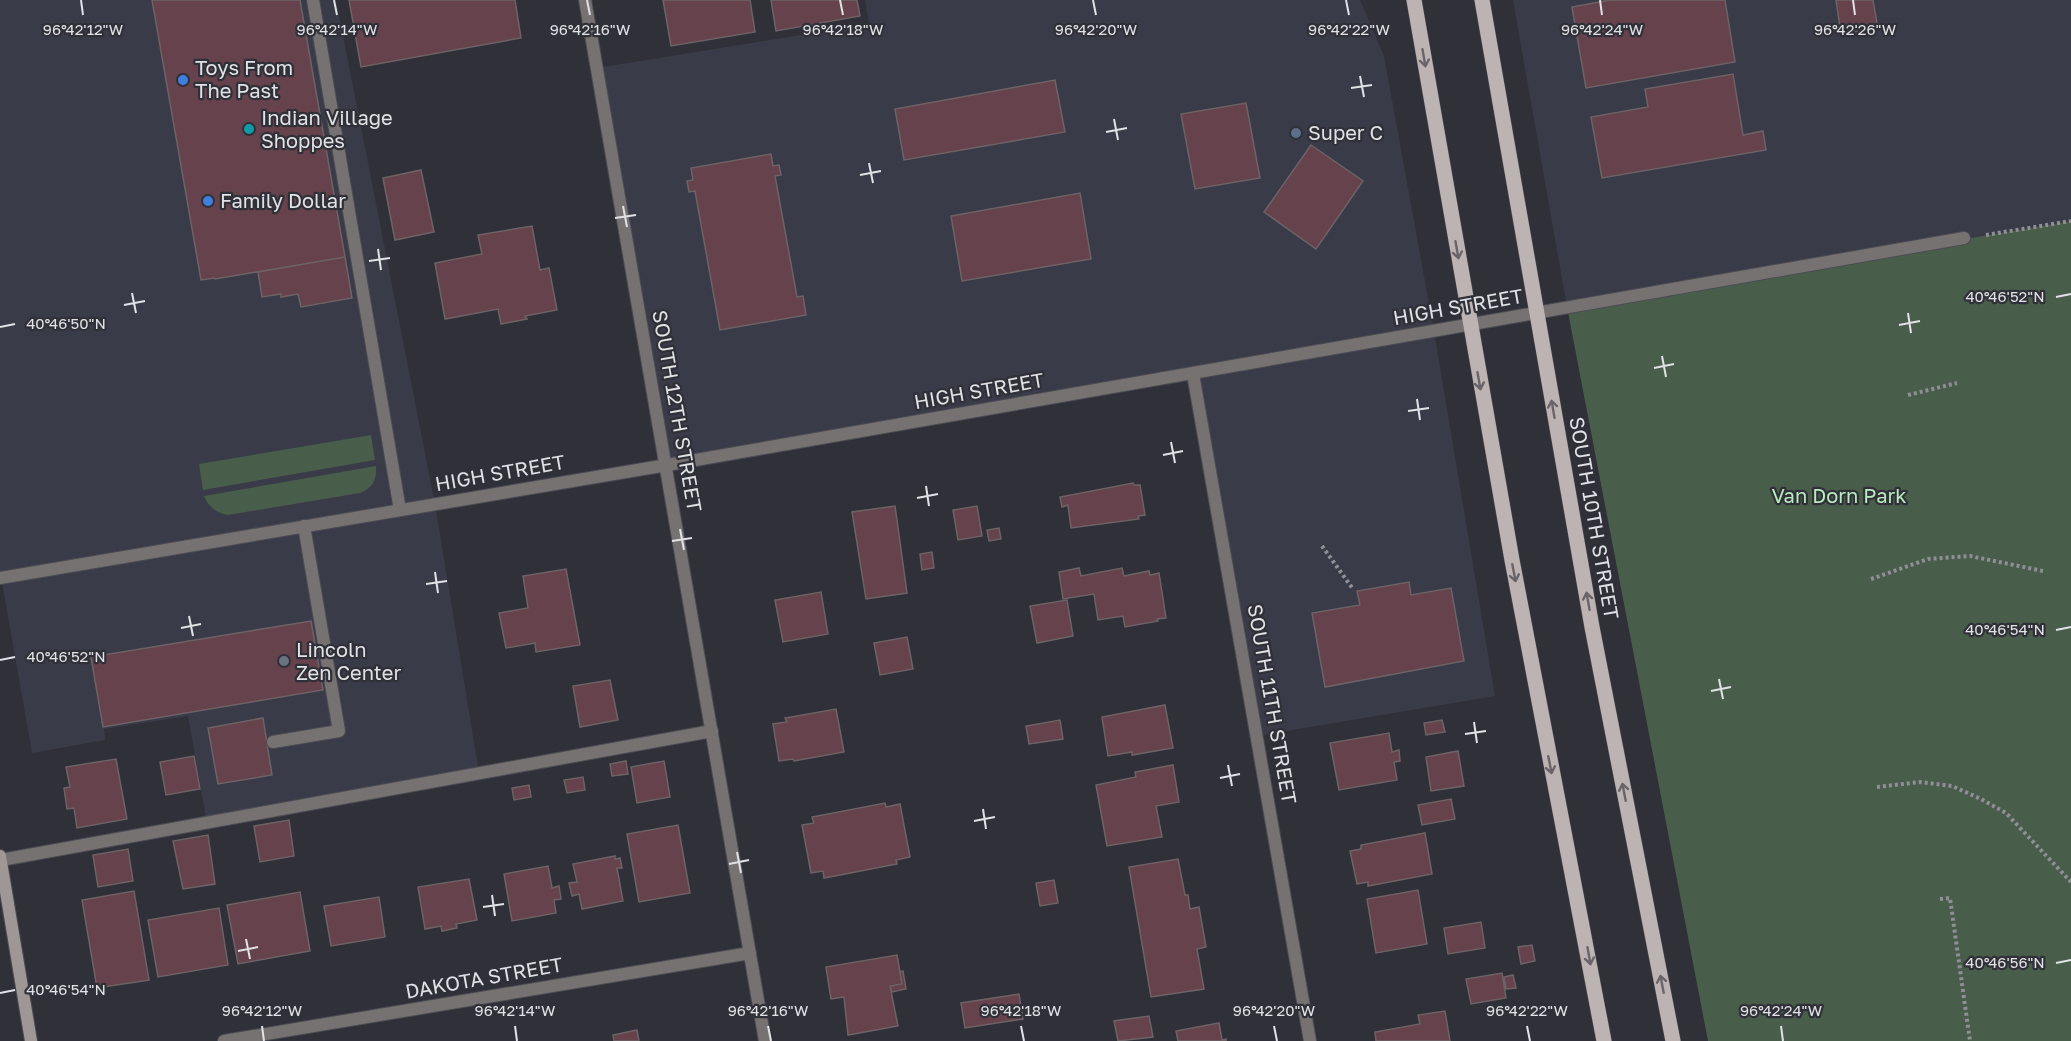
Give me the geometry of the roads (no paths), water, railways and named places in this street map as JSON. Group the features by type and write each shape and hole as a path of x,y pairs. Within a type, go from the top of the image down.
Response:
{"main road":[{"path":"1414,0 1534,680 1605,1041"},
{"name":"SOUTH 10TH STREET","path":"1482,0 1592,627 1673,1041"},
{"path":"0,858 31,1041"}],"street":[{"path":"313,0 400,510"},
{"name":"SOUTH 12TH STREET","path":"585,0 765,1041"},
{"name":"HIGH STREET","path":"0,578 1193,374 1964,238"},
{"name":"SOUTH 11TH STREET","path":"1193,374 1311,1041"},
{"path":"273,742 339,731 304,526"},
{"path":"0,858 712,731"},
{"name":"DAKOTA STREET","path":"224,1041 750,953"}],"place":[{"name":"Toys From The Past","path":"183,80"},
{"name":"Indian Village Shoppes","path":"249,129"},
{"name":"Super C","path":"1296,133"},
{"name":"Family Dollar","path":"208,201"},
{"name":"Lincoln Zen Center","path":"284,661"}],"park label":[{"name":"Van Dorn Park","path":"1839,496"}]}
